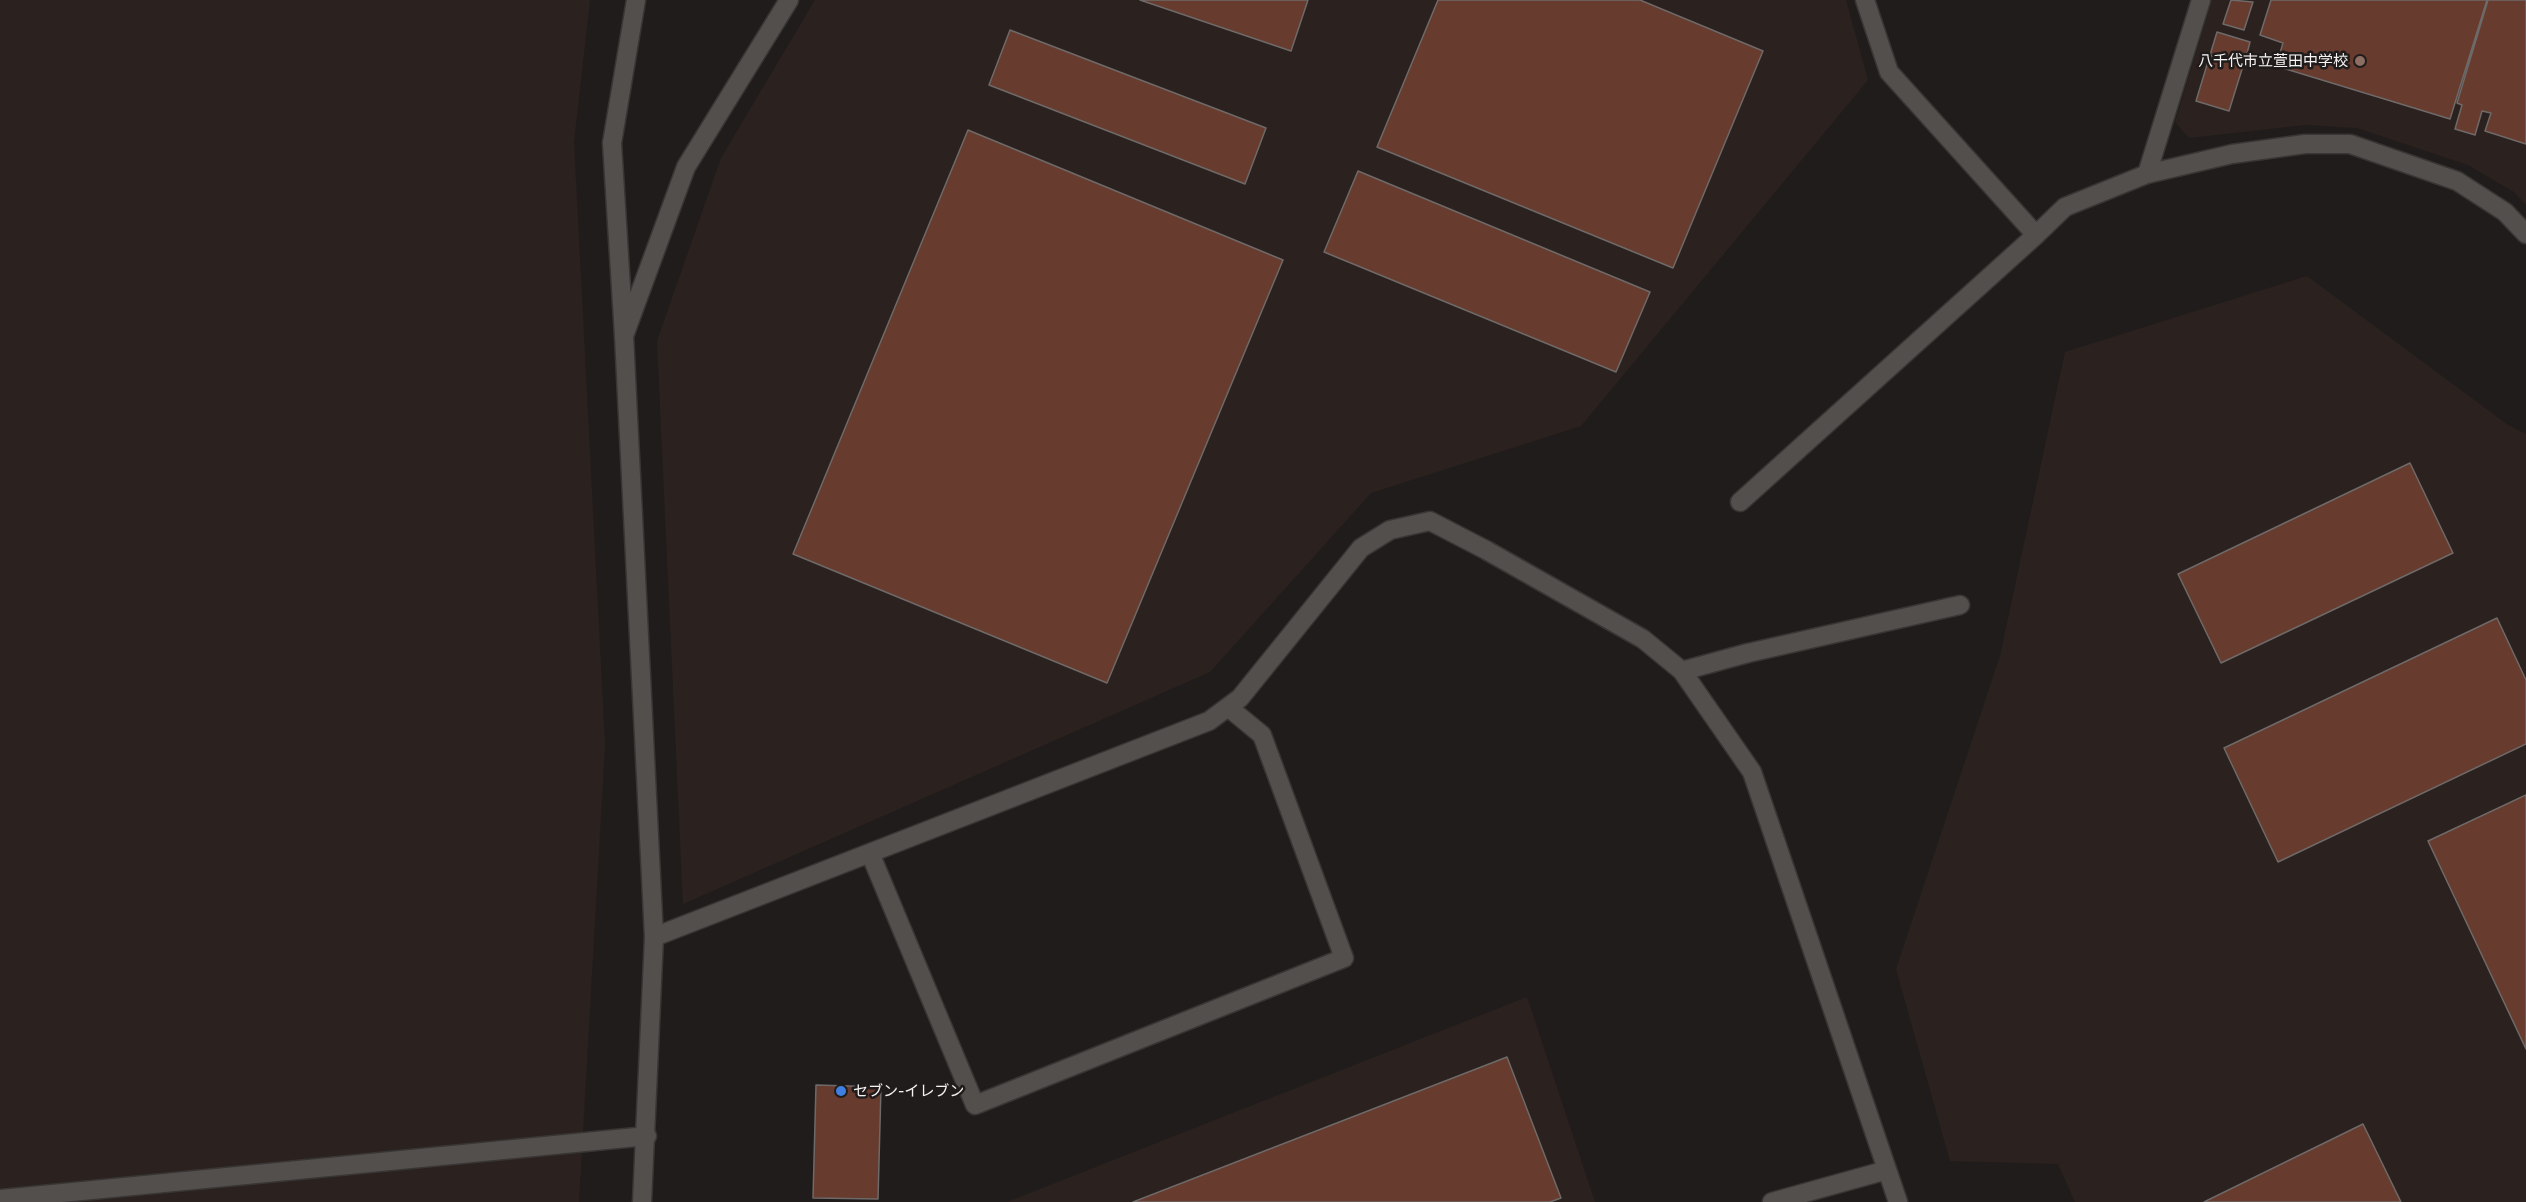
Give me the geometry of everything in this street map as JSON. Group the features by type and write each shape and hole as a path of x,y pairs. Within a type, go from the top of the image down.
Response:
{"street":[{"path":"636,0 612,143 654,937 647,1136 642,1202"},
{"path":"624,336 686,167 789,0"},
{"path":"1865,0 1888,72 2036,235"},
{"path":"2147,174 2201,0"},
{"path":"1740,502 2065,207 2147,174 2232,154 2305,144 2350,144 2457,181 2505,212 2526,234"},
{"path":"654,937 1209,721 1240,698 1361,548 1390,530 1430,521 1643,639 1682,671 1752,772 1898,1202"},
{"path":"1682,671 1748,653 1960,605"},
{"path":"870,853 975,1105 1344,958 1262,735 1228,707"},
{"path":"0,1199 647,1136"},
{"path":"1772,1202 1887,1170"}],"shaded area":[{"path":"0,0 590,0 574,142 605,745 579,1202 0,1202"},
{"path":"815,0 1846,0 1868,80 1581,426 1371,493 1210,672 683,904 657,341 721,158"},
{"name":"八千代市立萱田中学校","path":"2212,0 2526,0 2526,205 2514,192 2468,165 2357,128 2305,125 2189,138 2175,122"},
{"path":"2307,276 2508,425 2526,434 2526,1202 2075,1202 2058,1164 1950,1161 1896,969 2000,656 2065,352"},
{"path":"1527,997 1595,1202 1007,1202"}],"building":[{"path":"1140,0 1308,0 1291,51"},
{"path":"1438,0 1640,0 1763,51 1673,268 1377,147"},
{"path":"2231,0 2253,2 2244,30 2223,24"},
{"path":"2271,0 2487,0 2450,119 2276,66 2283,43 2260,35"},
{"path":"2488,0 2526,0 2526,144 2485,131 2491,113 2482,111 2475,135 2455,129 2462,105 2457,103"},
{"path":"1010,30 1266,128 1245,184 989,85"},
{"path":"2217,32 2250,42 2244,65 2210,55"},
{"path":"2210,55 2243,66 2229,111 2196,101"},
{"path":"968,130 1283,260 1107,683 793,554"},
{"path":"1358,171 1650,292 1616,372 1324,252"},
{"path":"2410,463 2453,553 2221,663 2178,574"},
{"path":"2497,618 2526,680 2526,744 2278,862 2224,748"},
{"path":"2526,795 2526,1049 2428,841"},
{"path":"1507,1057 1561,1198 1550,1202 1133,1202"},
{"path":"816,1085 881,1087 878,1199 813,1198"},
{"path":"2363,1124 2401,1202 2204,1202"}],"place":[{"name":"八千代市立萱田中学校","path":"2360,61"},
{"name":"セブン-イレブン","path":"841,1091"}]}
